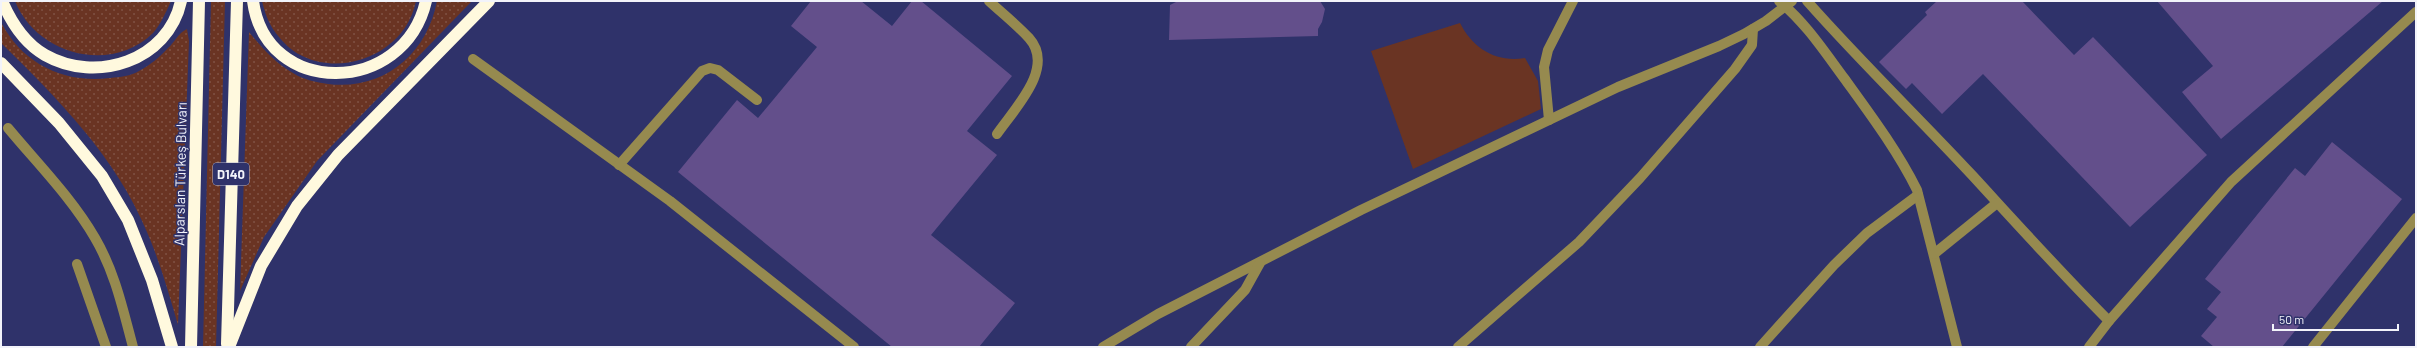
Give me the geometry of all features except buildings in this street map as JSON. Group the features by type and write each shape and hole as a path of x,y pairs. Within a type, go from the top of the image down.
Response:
{"highway":[{"path":"2,1 19,31 44,54 63,63 92,67 124,63 152,48 164,38 174,26 181,1"},
{"name":"Alparslan Türkeş Bulvarı","path":"191,347 199,1"},
{"name":"D140","path":"228,347 237,1"},
{"path":"253,1 255,16 263,35 276,50 308,68 325,72 343,73 372,67 397,51 409,40 418,26 426,1"},
{"path":"228,347 260,266 297,206 338,155 489,1"},
{"path":"1,63 59,123 102,176 124,214 152,280 172,347"}],"street":[{"path":"989,1 1030,39 1037,51 1039,64 1037,77 997,134"},
{"path":"1549,120 1544,67 1548,50 1573,1"},
{"path":"1807,1 1871,72 1997,203 2059,272 2109,320"},
{"path":"1103,347 1158,314 1362,210 1618,87 1719,46 1753,29 1785,3 1808,29 1866,108 1908,172 1918,195 1957,347"},
{"path":"2089,347 2109,320 2231,182 2416,12"},
{"path":"1458,347 1579,242 1640,178 1735,69 1752,45 1753,29"},
{"path":"473,59 670,201 854,347"},
{"path":"619,165 702,71 710,68 718,70 757,100"},
{"path":"8,128 72,206 95,238 116,285 133,347"},
{"path":"1760,347 1840,260 1867,233 1918,195"},
{"path":"1934,254 1997,203"},
{"path":"2313,347 2416,218"},
{"path":"1190,347 1245,290 1261,262"},
{"path":"77,264 106,347"}],"shaded area":[{"path":"15,1 171,1 163,18 153,33 136,46 116,53 96,55 76,53 57,45 39,34 25,19"},
{"path":"211,1 225,1 216,347 203,347"},
{"path":"262,1 416,1 408,22 395,40 377,53 357,61 336,63 315,61 295,52 279,37 270,25"},
{"path":"437,1 472,1 317,161 264,237 240,291 249,32 275,60 286,69 297,75 306,79 328,84 348,85 366,82 384,75 399,65 412,53 423,38 432,20"},
{"path":"1,22 10,37 33,60 46,68 61,74 77,78 93,79 121,77 136,73 158,58 181,33 187,29 189,41 178,325 152,243 134,205 119,179 84,130 44,86 1,43"},
{"path":"1460,23 1472,40 1487,52 1505,58 1525,58 1538,81 1541,109 1413,169 1371,51"}]}
